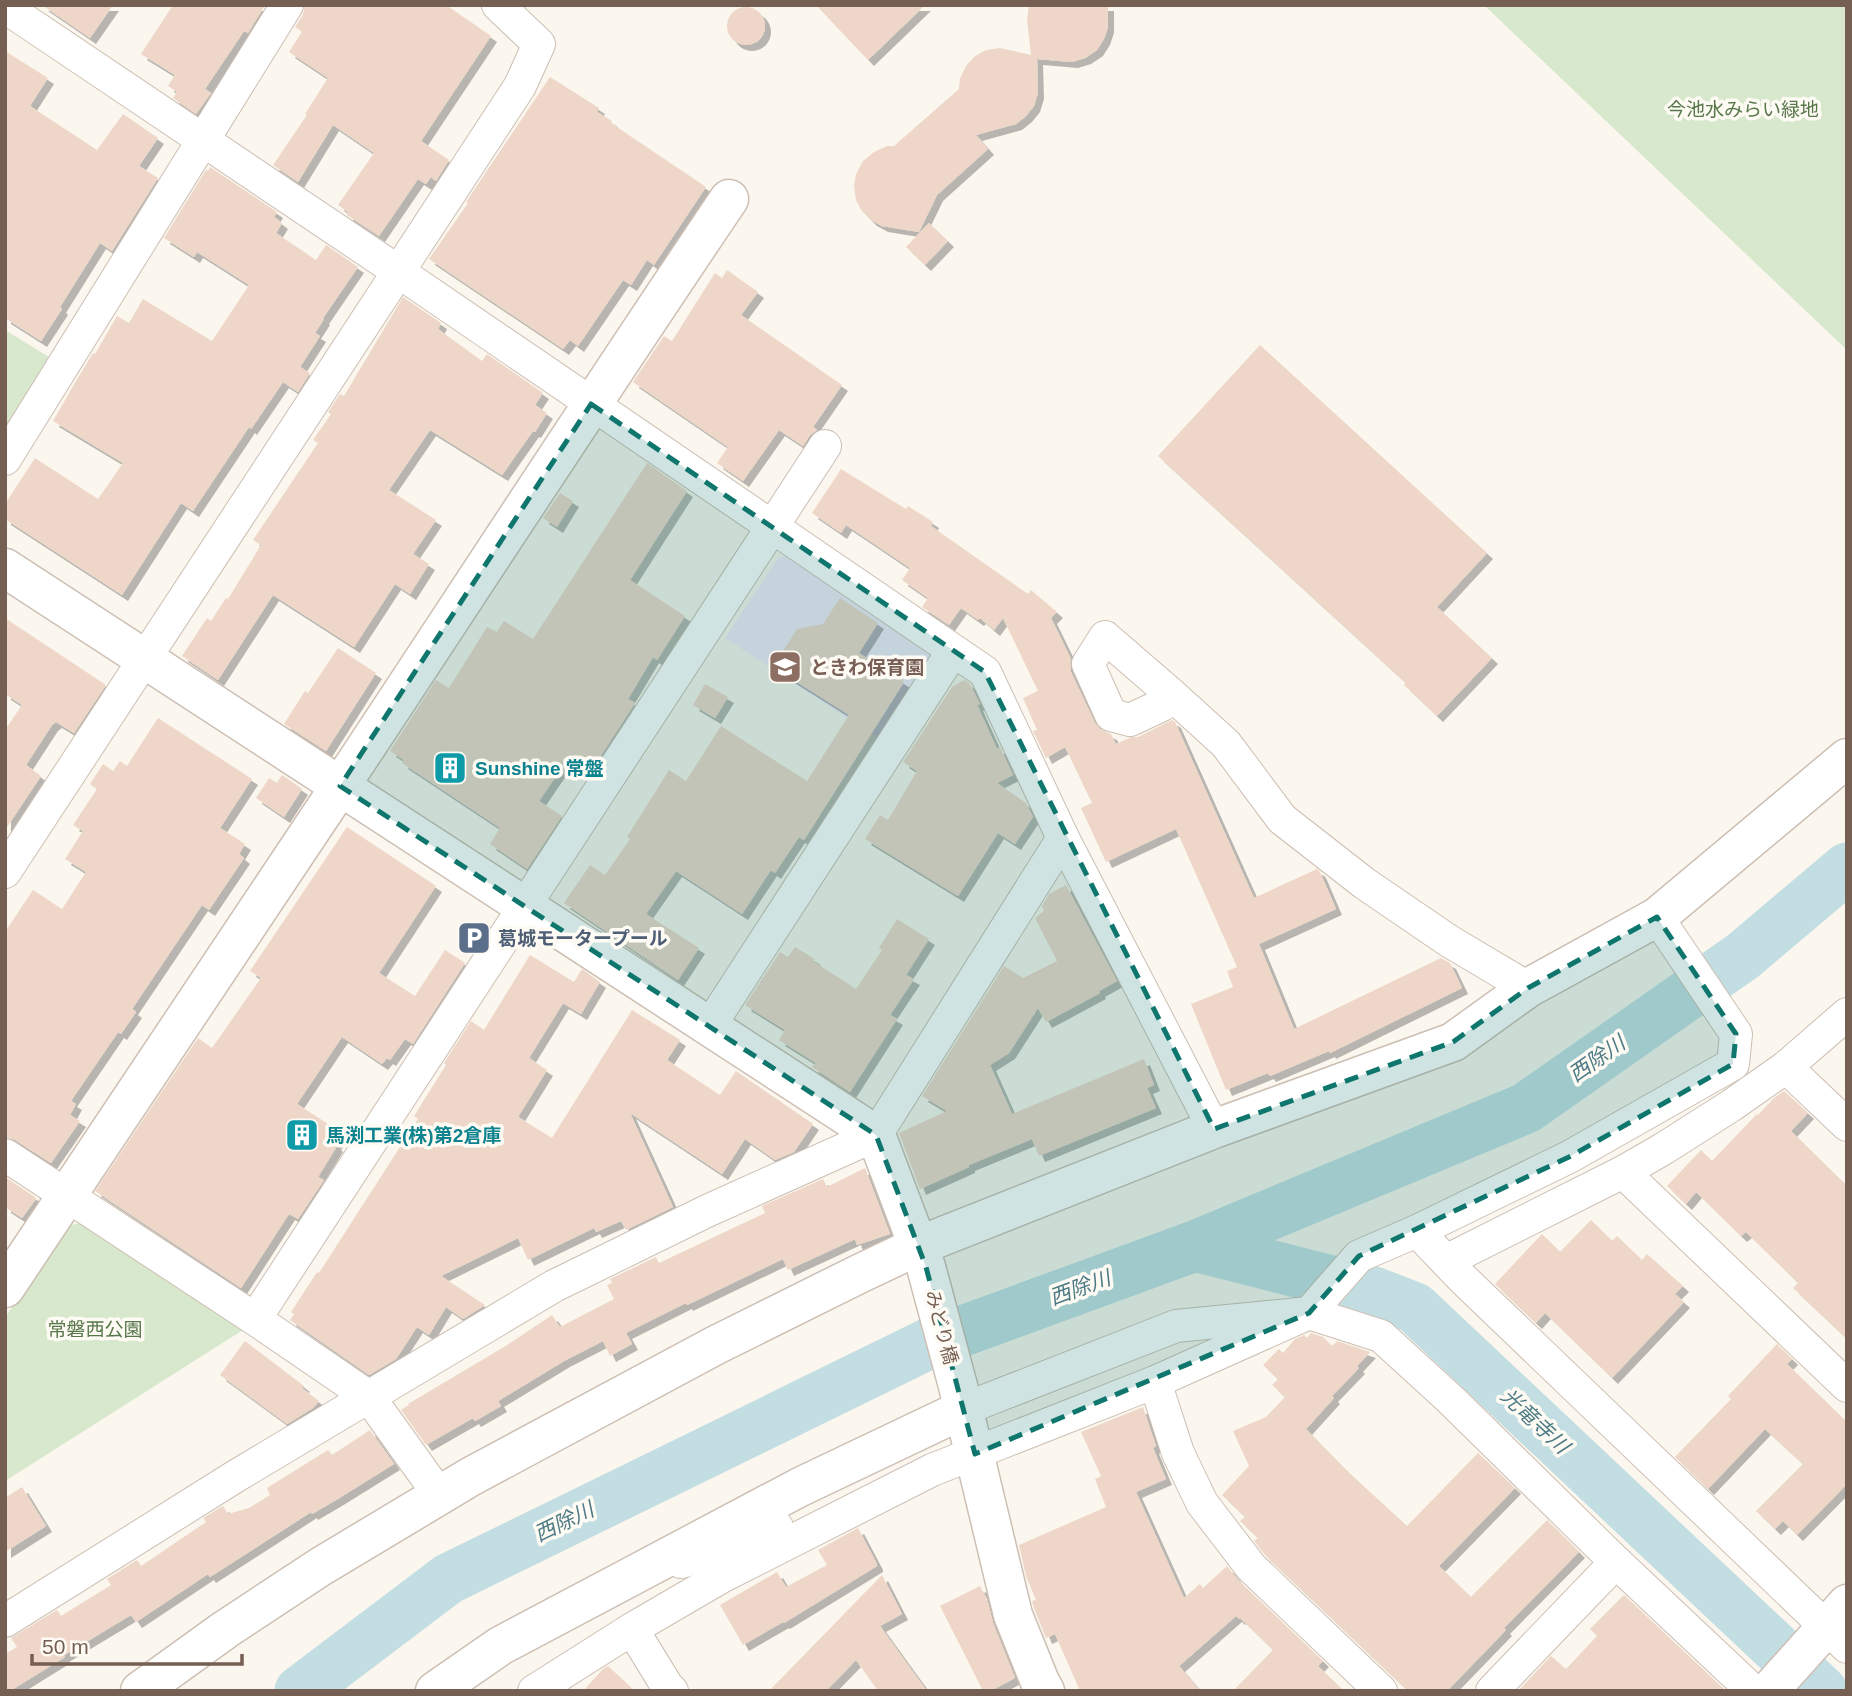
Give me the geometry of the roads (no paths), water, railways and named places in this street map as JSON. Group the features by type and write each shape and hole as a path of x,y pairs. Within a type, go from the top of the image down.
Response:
{"street":[{"path":"5,459 287,5"},
{"path":"5,872 520,86 539,44 498,5"},
{"path":"24,12 203,141 985,672 1063,838 1214,1129"},
{"path":"5,1288 729,199"},
{"path":"255,1319 825,446"},
{"path":"5,568 876,1135"},
{"path":"709,1027 953,651"},
{"path":"1171,694 1226,744 1282,819 1364,883 1449,941 1528,988"},
{"path":"140,1691 226,1629 320,1567 470,1477 716,1345 1214,1129 1452,1042 1528,988 1657,917 1847,758"},
{"path":"5,1621 236,1476 554,1286 707,1211 876,1135 1063,838"},
{"path":"632,1576 724,1550 877,1484 932,1470 975,1454 1154,1382 1309,1313 1359,1256 1417,1231 1569,1157 1733,1064 1736,1034 1657,917"},
{"path":"1446,1261 1663,1149 1786,1067 1847,1014"},
{"path":"1786,1067 1847,1125"},
{"name":"みどり橋","path":"876,1135 922,1257 961,1398 1013,1615 1036,1688"},
{"path":"5,1155 369,1397 440,1496"},
{"path":"1623,1172 1847,1386"},
{"path":"1417,1231 1834,1628 1769,1691"},
{"path":"435,1691 500,1646 800,1487 961,1398 1176,1326 1309,1313 1381,1336 1754,1691"},
{"path":"1154,1382 1178,1453 1202,1503 1251,1567 1381,1691"},
{"path":"534,1691 723,1576 932,1470"},
{"path":"1492,1691 1616,1562"},
{"path":"632,1629 672,1691"}],"waterway":[{"name":"西除川","path":"300,1691 448,1579 930,1343 1195,1246 1526,1108 1743,956 1847,868"},
{"name":"光竜寺川","path":"1195,1246 1374,1292 1415,1308 1822,1691"}],"place":[{"name":"ときわ保育園","path":"785,667"},
{"name":"Sunshine 常盤","path":"450,768"},
{"name":"葛城モータープール","path":"474,938"},
{"name":"馬渕工業(株)第2倉庫","path":"302,1135"}],"park label":[{"name":"今池水みらい緑地","path":"1743,109"},
{"name":"常磐西公園","path":"95,1329"}]}
